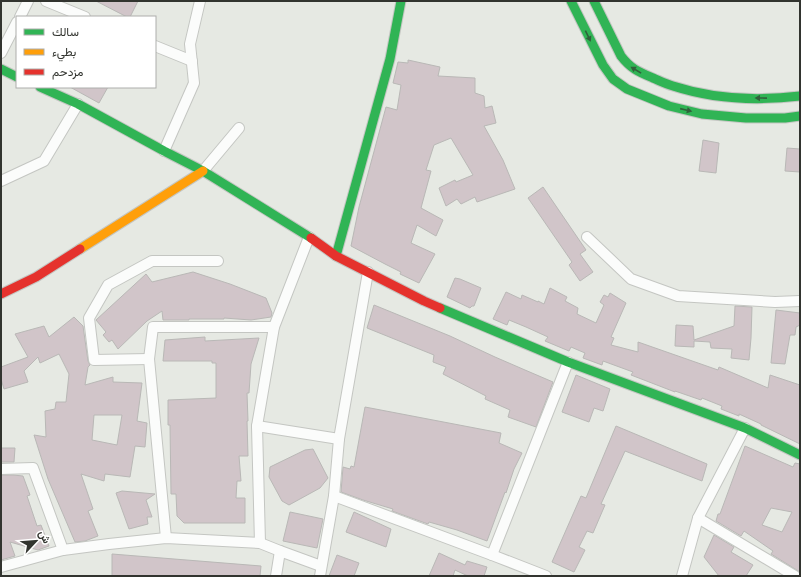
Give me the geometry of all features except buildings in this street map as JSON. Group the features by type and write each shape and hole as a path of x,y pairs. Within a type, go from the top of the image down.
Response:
{"main road":[{"path":"336,256 390,60 401,1"},
{"path":"571,1 603,65 613,79 627,89 669,106 702,114 746,118 785,118 800,116"},
{"path":"594,1 621,56 627,64 635,70 672,86 706,94 745,98 782,98 800,96"},
{"path":"1,69 16,76"},
{"path":"42,88 78,104 204,171 309,237 336,256 424,301 568,362 745,428 800,454"},
{"path":"1,294 36,277 204,171"}],"street":[{"path":"20,16 28,1"},
{"path":"46,1 83,16"},
{"path":"164,151 194,83 190,44 200,1"},
{"path":"1,53 16,24"},
{"path":"156,46 192,61"},
{"path":"1,180 44,161 78,104"},
{"path":"204,171 239,128"},
{"path":"260,543 256,426 274,326 309,237"},
{"path":"587,237 631,279 678,296 775,302 800,302"},
{"path":"149,358 94,360 89,318 108,285 152,261 218,261"},
{"path":"1,567 63,550 166,538 260,543 321,571 334,496 339,440 368,272"},
{"path":"166,538 149,358 153,327 274,326"},
{"path":"492,555 568,362"},
{"path":"256,426 339,440"},
{"path":"682,576 698,518 745,428"},
{"path":"1,468 33,468 63,550"},
{"path":"334,496 492,555 529,573 546,576"},
{"path":"698,518 795,576"},
{"path":"276,576 280,551"}],"traffic: fast":[{"path":"336,256 390,59 401,1"},
{"path":"571,1 603,65 613,79 627,89 669,106 702,114 746,118 785,118 800,116"},
{"path":"594,1 621,56 632,67 644,74 673,86 704,94 736,98 784,98 800,96"},
{"path":"1,69 16,76"},
{"path":"42,88 78,104 203,171 311,238"},
{"path":"440,308 568,362 745,428 800,455"}],"traffic: slow":[{"path":"80,249 203,171"}],"traffic: jam":[{"path":"311,238 336,256 440,308"},
{"path":"1,294 36,277 80,249"}]}
